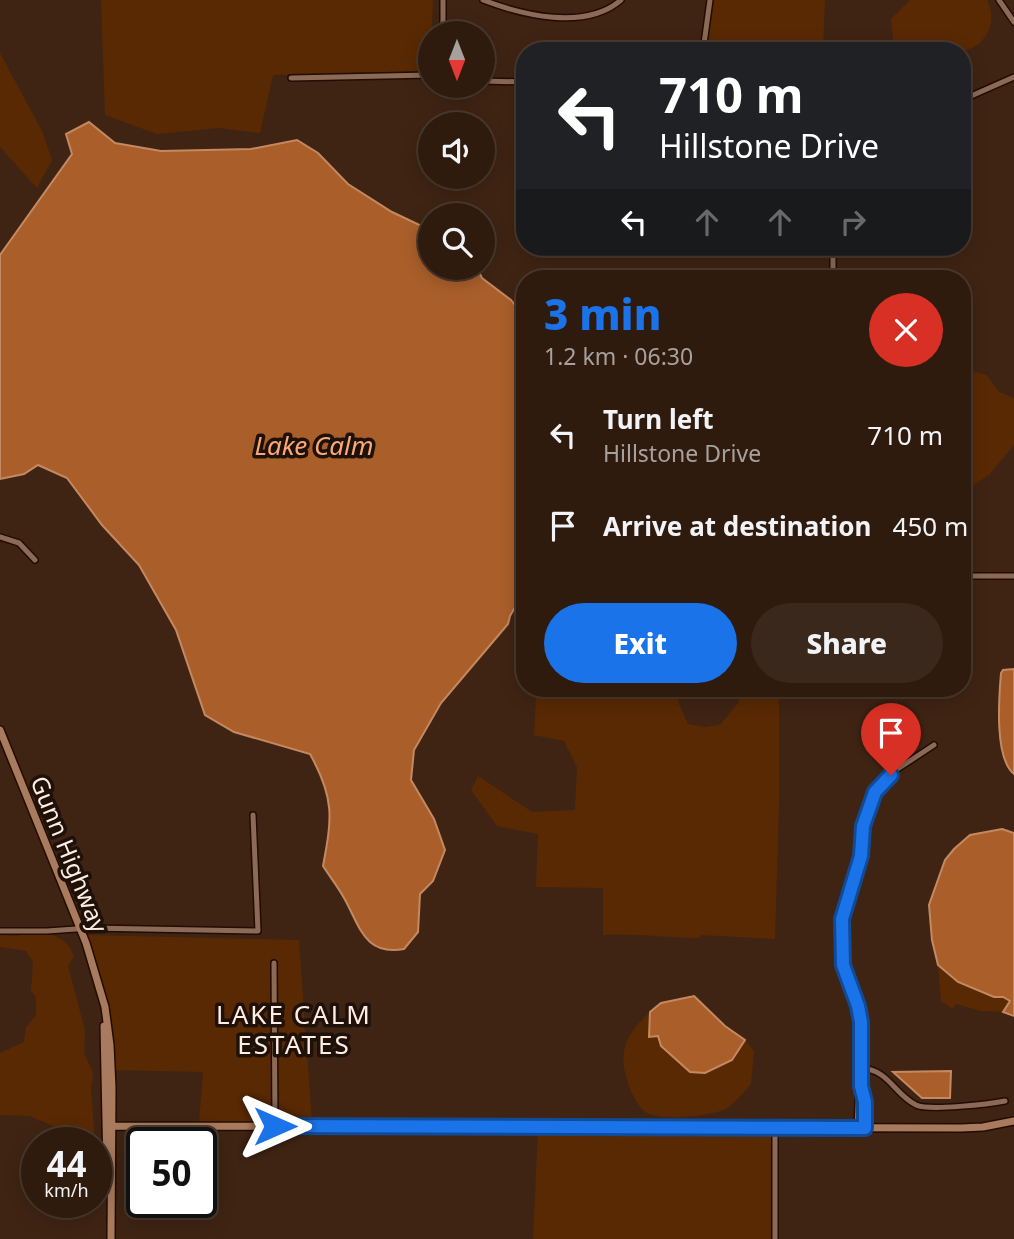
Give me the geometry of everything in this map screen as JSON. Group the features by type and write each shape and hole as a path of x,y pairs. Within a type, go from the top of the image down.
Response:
{"main road":[{"name":"Gunn Highway","path":"0,730 80,928 101,993 109,1126 111,1239"},
{"path":"109,1126 972,1128 1014,1121"}],"street":[{"path":"443,0 443,21"},
{"path":"483,0 534,16 568,17 595,13 621,0"},
{"path":"704,42 710,0"},
{"path":"999,0 1014,22"},
{"path":"292,78 418,75"},
{"path":"971,96 1014,77"},
{"path":"495,81 516,82"},
{"path":"0,537 19,543 35,561"},
{"path":"971,576 1014,576"},
{"path":"861,1128 857,1102 861,1086 859,1013 842,956 844,906 861,856 863,826 875,792 896,770 934,746"},
{"path":"0,931 80,928 257,931 253,815"},
{"path":"274,963 275,1126"},
{"path":"861,1068 876,1070 918,1105 966,1106 1005,1101"},
{"path":"861,1086 865,1102 861,1128"},
{"path":"857,1102 865,1102"},
{"path":"775,1128 775,1239"}],"shaded area":[{"path":"101,0 433,0 432,21 418,21 418,71 273,75 260,133 219,128 157,134 105,115"},
{"path":"713,0 825,0 823,42 707,42"},
{"path":"910,0 987,0 991,24 984,38 971,48 971,42 893,42 891,19"},
{"path":"0,53 42,131 52,160 37,188 0,147"},
{"path":"971,370 987,375 999,392 1014,398 1014,445 989,475 971,487"},
{"path":"536,697 678,697 688,724 704,727 720,725 738,703 739,697 779,697 775,939 702,935 698,938 603,935 603,888 536,887 538,834 497,826 471,790 478,776 532,812 575,810 577,767 564,741 534,735"},
{"path":"41,931 57,937 72,950 74,956 68,966 85,1030 84,1053 93,1073 91,1089 94,1127 55,1127 30,1116 0,1115 0,1053 24,1042 26,1027 36,1016 36,997 31,991 33,962 26,951 0,947 0,935 16,936"},
{"path":"86,935 299,940 312,1123 278,1123 277,960 271,960 272,1123 199,1123 203,1072 114,1070 108,1006"},
{"path":"938,965 975,989 1011,1001 1003,1012 981,1011 956,1004 953,1009 941,1001"},
{"path":"650,1012 649,1036 658,1035 661,1046 690,1072 732,1060 745,1040 754,1051 751,1084 724,1110 676,1117 646,1113 632,1093 623,1059 624,1049 633,1031"},
{"path":"538,1130 772,1133 771,1239 533,1239"}],"water":[{"name":"Lake Calm","path":"89,122 115,143 161,151 251,149 297,140 318,153 348,184 392,212 418,224 418,280 485,280 516,306 516,606 508,624 441,703 414,750 411,780 434,819 445,850 433,881 420,894 418,932 404,949 380,948 365,937 323,866 329,809 324,784 310,754 234,732 205,715 176,630 139,565 102,525 67,478 38,465 24,474 0,479 0,255 72,154 66,134"},
{"path":"1014,669 1014,774 1003,755 999,711 1001,673 1003,670"},
{"path":"1002,829 1014,833 1014,1016 1003,1012 1010,1001 958,982 938,965 932,940 929,905 945,860 954,849 970,835"},
{"path":"694,996 725,1026 745,1040 732,1060 705,1073 690,1072 661,1046 658,1036 649,1037 650,1012 661,1003"},
{"path":"951,1071 950,1098 922,1098 893,1072"}],"district":[{"name":"LAKE CALM ESTATES","path":"294,1029"}],"route":[{"path":"275,1126 865,1128 865,1102 861,1086 861,1022 843,965 842,919 861,856 863,826 875,792 891,775"}]}
